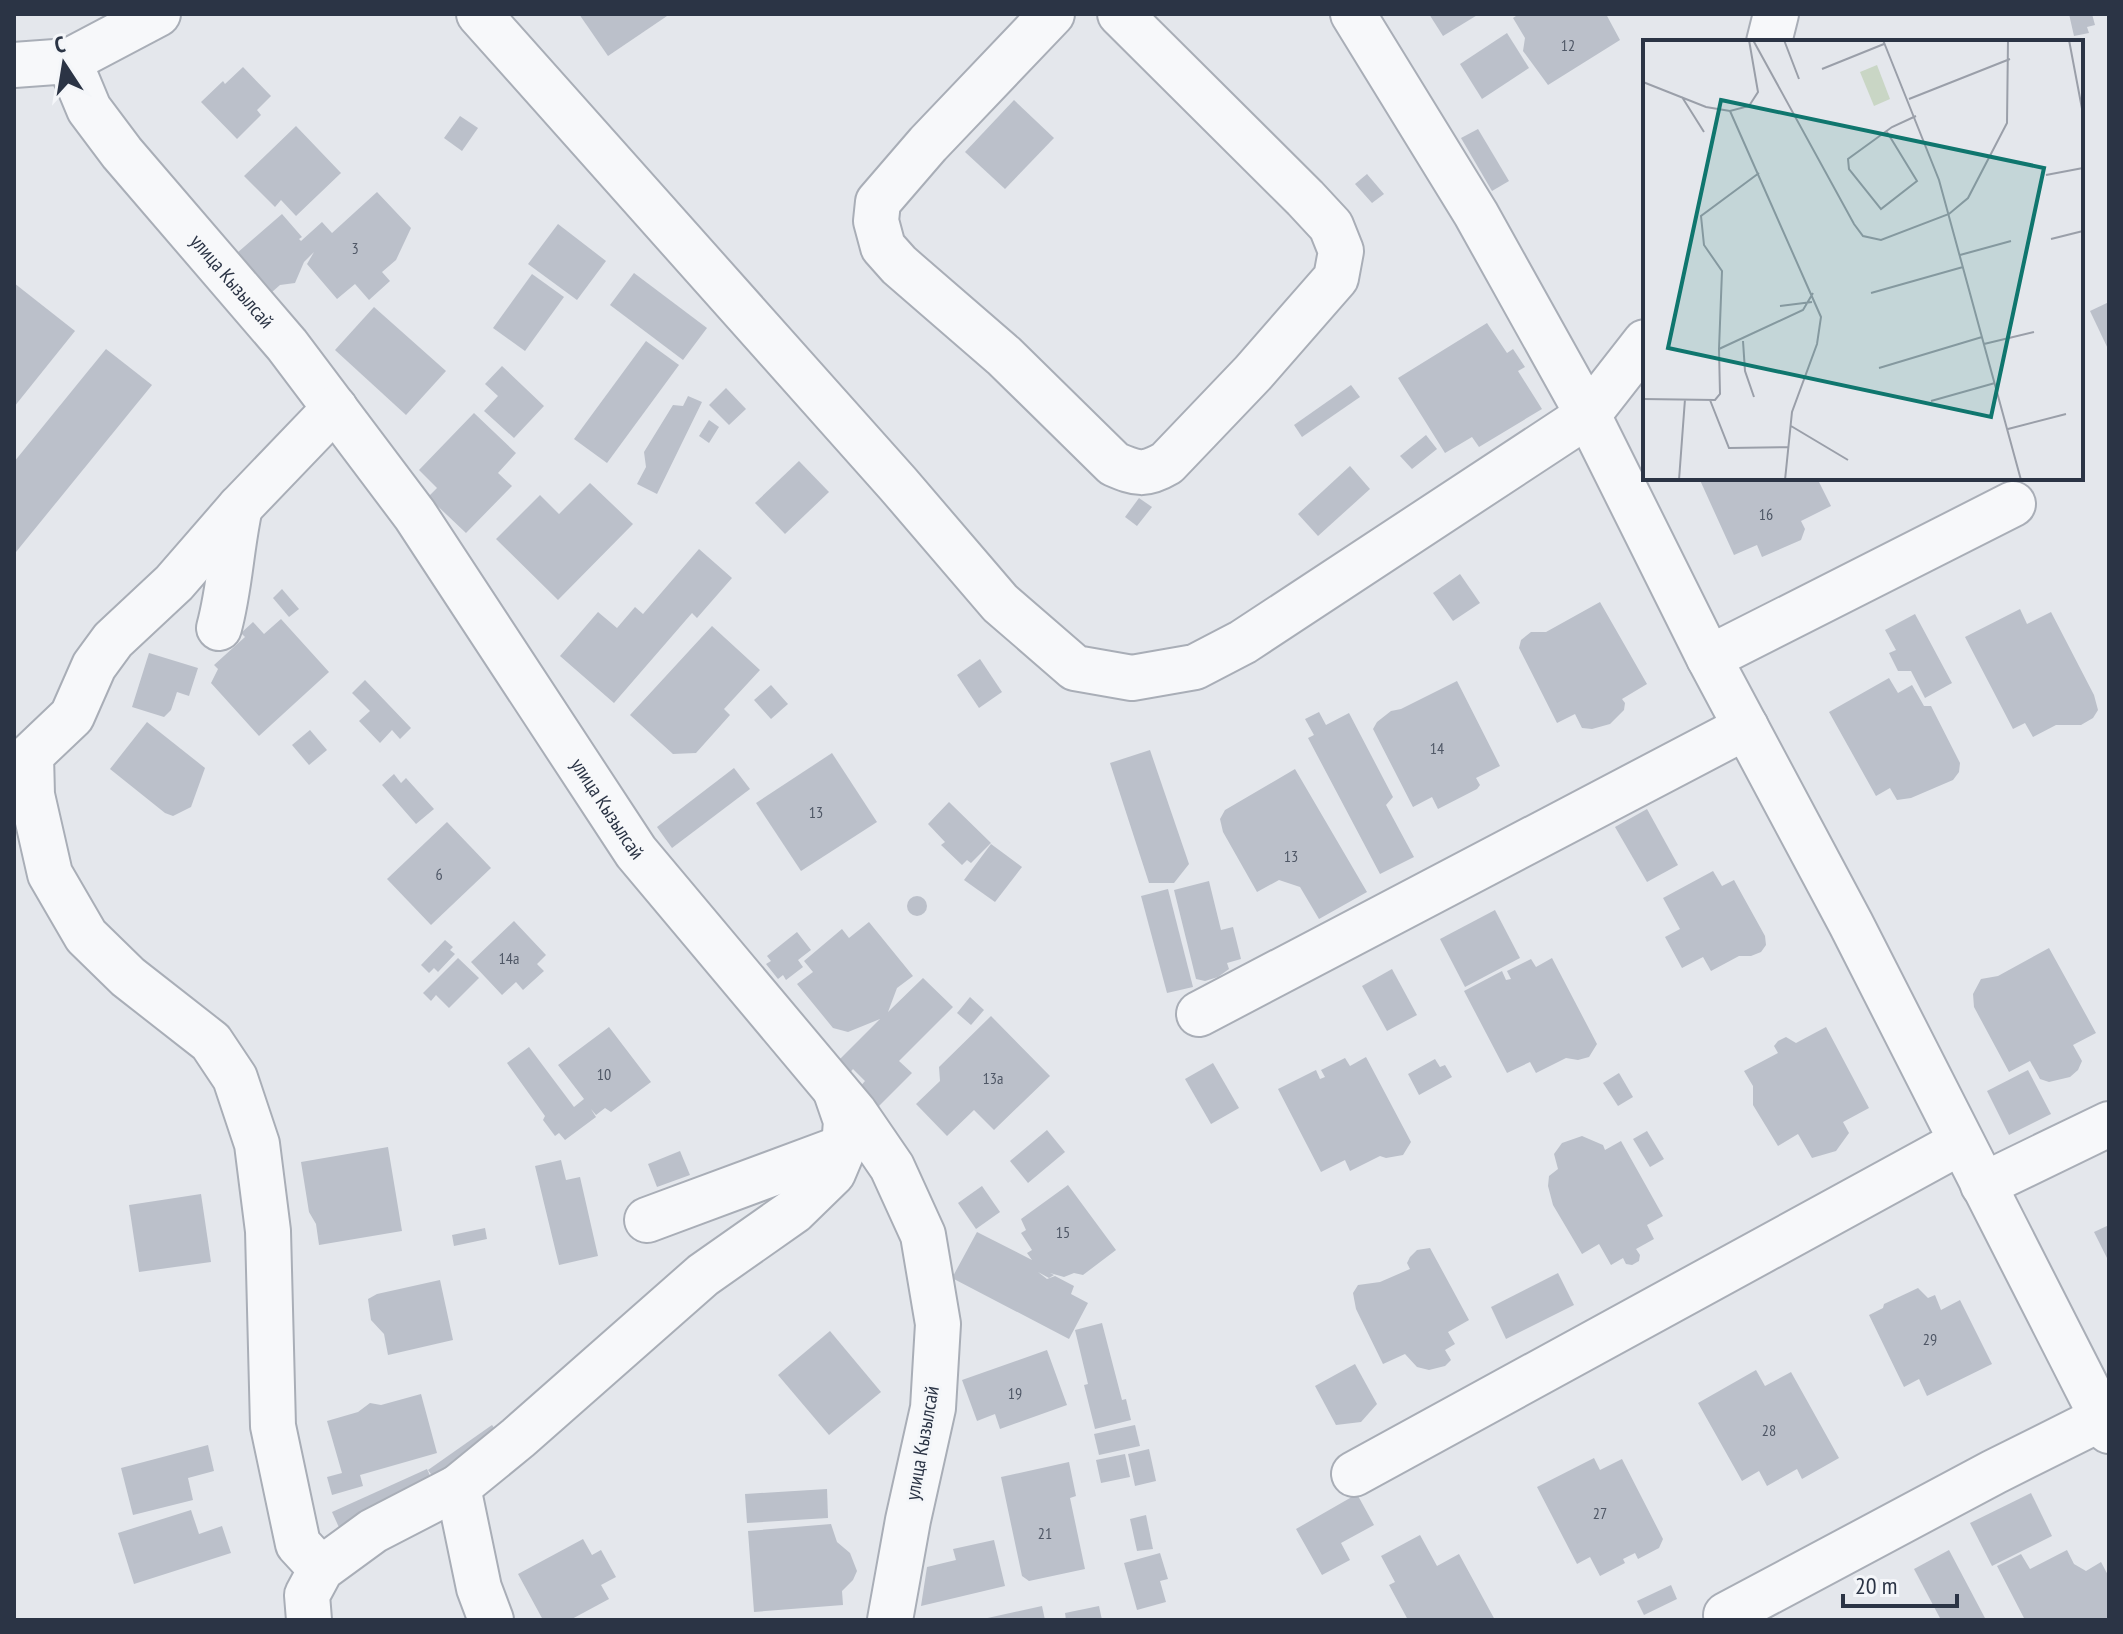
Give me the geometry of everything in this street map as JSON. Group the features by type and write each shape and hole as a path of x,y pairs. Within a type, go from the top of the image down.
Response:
{"street":[{"path":"14,65 69,61 158,14"},
{"path":"479,14 898,484 1000,603 1075,668 1132,678 1195,667 1243,642 1588,415 1643,345"},
{"path":"1052,14 928,144 878,202 876,221 883,247 899,265 1004,356 1114,464 1132,472 1150,473 1167,463 1253,373 1336,278 1341,251 1331,226 1305,198 1120,14"},
{"path":"1353,14 1476,214 1588,415 1709,658 1851,924 2106,1424 1994,1472 1726,1615"},
{"path":"1770,40 1776,14"},
{"name":"улица Кызылсай","path":"69,61 89,109 122,153 287,345 415,515 636,852 835,1090 892,1167 923,1235 938,1324 933,1408 890,1620"},
{"path":"321,1569 298,1544 273,1426 268,1231 257,1144 235,1078 211,1042 128,977 86,936 50,874 32,795 31,755 72,716 94,666 113,640 174,583 240,507 335,408"},
{"path":"1709,658 2013,504"},
{"path":"219,628 228,596 231,549 240,507"},
{"path":"1199,1014 1746,727"},
{"path":"309,1620 307,1595 321,1569 373,1531 458,1487 703,1275 794,1211 833,1173 844,1147 846,1121 835,1090"},
{"path":"1983,1185 2109,1124"},
{"path":"1354,1474 1961,1142"},
{"path":"647,1220 844,1147"},
{"path":"458,1487 479,1588 491,1620"}],"building":[{"path":"579,14 670,14 608,56"},
{"path":"1429,14 1479,14 1443,36"},
{"path":"1519,14 1606,14 1620,40 1548,85 1523,51 1525,38 1513,18"},
{"path":"2069,14 2092,14 2095,25 2087,27 2089,33 2074,36"},
{"path":"1507,33 1529,68 1482,99 1460,64"},
{"path":"243,67 271,96 257,110 261,115 237,139 201,102"},
{"path":"1014,100 1054,138 1005,189 965,152"},
{"path":"460,116 478,128 462,151 444,138"},
{"path":"296,126 341,173 296,216 281,200 275,207 244,176"},
{"path":"1478,129 1509,181 1492,191 1461,138"},
{"path":"1367,174 1384,194 1372,203 1355,184"},
{"path":"377,192 411,228 396,260 382,272 390,281 369,300 355,284 337,299 307,264 314,252 304,262 295,283 280,285 272,292 237,253 282,214 302,237 299,239 301,241 322,222 332,233"},
{"path":"558,224 606,261 577,300 528,264"},
{"path":"634,273 707,328 683,360 610,305"},
{"path":"532,274 564,297 525,351 493,328"},
{"path":"14,283 75,331 14,407"},
{"path":"2109,302 2109,351 2090,311"},
{"path":"374,307 446,371 406,415 335,350"},
{"path":"1487,323 1507,353 1513,349 1525,367 1518,371 1542,409 1479,447 1472,437 1445,453 1398,378"},
{"path":"646,341 679,365 607,463 574,439"},
{"path":"106,349 152,385 16,552 14,462"},
{"path":"502,366 544,406 514,438 484,411 498,396 485,384"},
{"path":"1351,385 1360,397 1302,437 1294,425"},
{"path":"726,388 746,409 729,425 709,405"},
{"path":"688,396 702,402 657,494 637,484 646,467 644,452 673,405 683,406"},
{"path":"474,413 516,453 498,473 512,486 466,533 428,497 437,488 419,470"},
{"path":"709,420 719,427 709,443 699,436"},
{"path":"1426,435 1437,449 1412,469 1400,456"},
{"path":"799,461 829,492 785,534 755,503"},
{"path":"1350,466 1370,489 1318,536 1298,514"},
{"path":"1700,480 1818,480 1831,506 1801,521 1805,529 1801,540 1762,557 1757,545 1734,555"},
{"path":"590,483 633,524 558,600 496,539 540,495 559,514"},
{"path":"1139,498 1152,507 1137,526 1125,517"},
{"path":"699,549 732,578 697,618 692,613 614,703 560,656 598,612 617,628 635,607 643,614"},
{"path":"1460,574 1480,603 1453,621 1433,593"},
{"path":"282,589 299,609 289,617 273,598"},
{"path":"1600,602 1647,684 1622,699 1624,710 1610,724 1592,729 1582,728 1575,714 1557,723 1519,648 1521,640 1531,632 1546,632"},
{"path":"2020,609 2027,624 2051,612 2094,695 2098,710 2093,718 2081,725 2056,725 2033,737 2025,723 2013,729 1965,637"},
{"path":"1915,614 1952,683 1925,698 1911,671 1898,671 1889,653 1896,650 1885,630"},
{"path":"281,619 329,672 259,736 211,683 218,669 214,665 245,637 241,633 253,622 264,634"},
{"path":"712,626 760,670 724,709 730,715 696,753 673,754 630,715"},
{"path":"149,653 198,668 189,696 177,692 171,710 164,717 132,707"},
{"path":"980,659 1002,692 979,708 957,675"},
{"path":"1889,678 1898,693 1912,685 1924,706 1931,706 1960,763 1959,772 1953,780 1911,798 1897,800 1890,788 1876,796 1829,712"},
{"path":"365,680 411,728 400,739 392,730 380,743 359,721 370,711 352,693"},
{"path":"1457,681 1500,766 1476,778 1480,785 1477,789 1438,809 1432,797 1413,807 1373,729 1391,711"},
{"path":"771,685 788,704 771,719 754,700"},
{"path":"1319,712 1326,725 1349,713 1393,797 1386,805 1414,857 1380,874 1308,738 1314,735 1305,719"},
{"path":"147,722 205,768 191,807 173,816 110,769"},
{"path":"310,730 327,750 309,765 292,745"},
{"path":"1150,750 1189,864 1174,883 1149,883 1110,763"},
{"path":"832,753 877,822 801,871 756,803"},
{"path":"734,768 750,789 672,848 657,827"},
{"path":"1295,769 1367,892 1319,919 1300,887 1279,880 1257,892 1223,832 1220,819 1225,810"},
{"path":"394,774 401,783 406,778 434,809 416,824 382,785"},
{"path":"949,802 991,843 971,863 967,860 962,865 941,845 945,842 928,824"},
{"path":"1647,809 1678,865 1647,882 1615,827"},
{"path":"447,822 491,868 431,925 387,879"},
{"path":"991,844 1022,867 995,902 964,880"},
{"path":"1713,871 1722,886 1734,880 1765,936 1766,945 1761,952 1739,956 1711,971 1703,957 1682,968 1665,937 1680,929 1663,898"},
{"path":"1209,881 1221,930 1233,927 1241,959 1227,963 1229,969 1205,981 1196,979 1174,890"},
{"path":"1168,889 1193,987 1167,993 1141,896"},
{"path":"917,896 924,899 927,906 924,913 917,916 910,913 907,906 910,899"},
{"path":"1495,910 1520,958 1465,987 1440,939"},
{"path":"514,921 546,955 537,964 544,971 523,990 516,982 502,995 471,962"},
{"path":"869,922 913,976 897,988 888,1012 923,978 953,1007 899,1061 912,1073 877,1108 858,1089 865,1081 853,1069 848,1075 836,1063 880,1019 848,1032 833,1028 797,984 813,972 804,961 842,929 849,938"},
{"path":"797,932 811,950 798,960 803,967 786,980 783,975 778,979 766,964 771,961 767,956"},
{"path":"445,940 453,947 450,950 455,954 438,972 434,968 429,973 421,965"},
{"path":"2049,948 2096,1033 2073,1045 2082,1061 2078,1070 2070,1077 2049,1082 2040,1079 2030,1061 2009,1072 1974,1007 1973,994 1981,979 1998,976"},
{"path":"458,958 479,978 449,1008 436,995 431,1001 423,993"},
{"path":"1552,958 1597,1044 1589,1057 1578,1060 1566,1058 1536,1073 1530,1062 1507,1073 1464,991 1502,971 1506,980 1511,979 1507,971 1531,959 1536,967"},
{"path":"1392,969 1417,1015 1387,1031 1362,986"},
{"path":"970,997 984,1010 971,1025 957,1013"},
{"path":"991,1016 1050,1076 994,1130 974,1110 947,1136 916,1104 940,1081 939,1067"},
{"path":"609,1027 651,1082 611,1112 605,1108 596,1115 591,1109 596,1117 565,1140 559,1133 555,1136 543,1120 545,1116 507,1063 529,1047 574,1107 584,1099 558,1065"},
{"path":"1826,1027 1869,1108 1843,1122 1849,1133 1836,1151 1812,1158 1798,1134 1778,1146 1753,1105 1753,1086 1744,1071 1778,1053 1774,1046 1778,1041 1786,1037 1796,1043"},
{"path":"1366,1057 1411,1142 1403,1155 1380,1156 1350,1171 1345,1160 1321,1172 1278,1089 1316,1070 1320,1079 1325,1077 1321,1070 1345,1058 1350,1066"},
{"path":"1435,1059 1440,1067 1445,1065 1452,1077 1419,1095 1408,1074"},
{"path":"1213,1063 1239,1108 1211,1124 1185,1079"},
{"path":"2028,1070 2051,1114 2009,1135 1987,1091"},
{"path":"1619,1073 1633,1097 1618,1106 1603,1083"},
{"path":"1047,1130 1065,1152 1028,1183 1010,1161"},
{"path":"1647,1131 1664,1159 1650,1167 1633,1139"},
{"path":"1582,1136 1603,1145 1605,1150 1621,1141 1663,1216 1647,1225 1654,1239 1636,1249 1640,1255 1639,1261 1632,1265 1626,1264 1623,1258 1611,1265 1599,1244 1582,1254 1553,1205 1548,1186 1549,1176 1558,1169 1554,1154 1562,1143"},
{"path":"388,1147 402,1231 319,1245 316,1224 309,1212 301,1162"},
{"path":"680,1151 690,1175 657,1187 648,1164"},
{"path":"561,1160 566,1180 580,1177 598,1256 559,1265 535,1166"},
{"path":"1068,1185 1116,1250 1083,1275 1074,1273 1064,1277 1050,1273 1054,1275 1049,1278 1038,1272 1047,1279 1055,1276 1074,1286 1071,1294 1088,1303 1069,1339 952,1278 977,1232 1032,1260 1027,1253 1032,1250 1021,1233 1026,1230 1021,1219"},
{"path":"982,1186 1000,1212 976,1229 958,1203"},
{"path":"201,1194 211,1262 139,1272 129,1205"},
{"path":"2109,1225 2109,1262 2094,1232"},
{"path":"485,1228 487,1239 454,1246 452,1235"},
{"path":"1430,1248 1469,1320 1448,1332 1455,1344 1445,1350 1451,1360 1445,1366 1429,1370 1417,1367 1405,1354 1383,1364 1356,1309 1353,1293 1358,1285 1380,1282 1410,1269 1407,1263 1410,1257 1417,1250"},
{"path":"1558,1273 1574,1305 1506,1339 1491,1307"},
{"path":"440,1280 453,1340 388,1355 384,1334 371,1320 368,1299 377,1294"},
{"path":"1918,1288 1928,1298 1935,1295 1941,1310 1960,1300 1992,1364 1927,1396 1919,1379 1904,1387 1869,1315"},
{"path":"1102,1323 1122,1400 1126,1399 1131,1420 1095,1429 1075,1330"},
{"path":"830,1331 881,1392 829,1435 778,1375"},
{"path":"1047,1350 1067,1405 1000,1429 995,1414 977,1421 962,1380"},
{"path":"1355,1364 1377,1404 1361,1422 1336,1425 1315,1386"},
{"path":"1756,1370 1765,1386 1791,1372 1839,1458 1802,1479 1797,1469 1767,1486 1759,1471 1742,1481 1698,1403"},
{"path":"421,1394 437,1453 360,1475 363,1486 332,1495 327,1477 342,1473 327,1421 358,1412 370,1403 381,1405"},
{"path":"492,1425 505,1443 441,1488 428,1470"},
{"path":"1135,1425 1140,1446 1099,1455 1094,1434"},
{"path":"208,1445 214,1471 188,1478 193,1500 133,1515 121,1468"},
{"path":"1149,1449 1156,1481 1135,1486 1128,1454"},
{"path":"1125,1454 1130,1477 1101,1483 1096,1460"},
{"path":"1594,1458 1600,1470 1622,1459 1663,1539 1659,1548 1638,1559 1635,1553 1623,1559 1625,1563 1600,1576 1590,1557 1577,1564 1537,1487"},
{"path":"1069,1462 1076,1496 1070,1498 1085,1569 1029,1581 1022,1576 1001,1477"},
{"path":"427,1469 437,1491 342,1534 332,1512"},
{"path":"827,1489 828,1518 747,1523 745,1494"},
{"path":"2031,1493 2052,1536 1992,1566 1970,1523"},
{"path":"1357,1494 1374,1525 1341,1543 1350,1560 1322,1575 1296,1529"},
{"path":"191,1510 199,1534 222,1526 231,1553 134,1584 118,1533"},
{"path":"1146,1515 1153,1549 1137,1551 1130,1519"},
{"path":"831,1524 837,1542 850,1553 857,1571 842,1591 843,1605 754,1612 748,1531"},
{"path":"1420,1535 1437,1566 1459,1554 1495,1620 1408,1620 1389,1585 1395,1582 1381,1556"},
{"path":"583,1539 592,1555 601,1550 616,1577 601,1585 609,1599 570,1620 543,1620 518,1574"},
{"path":"994,1540 1005,1586 921,1606 927,1567 956,1560 953,1549"},
{"path":"1949,1550 1986,1620 1941,1620 1914,1569"},
{"path":"2067,1550 2074,1564 2086,1571 2101,1562 2109,1577 2109,1620 2025,1620 1997,1566 2021,1554 2030,1569"},
{"path":"1160,1553 1168,1579 1160,1581 1166,1602 1137,1610 1124,1563"},
{"path":"1671,1585 1677,1599 1644,1615 1637,1601"},
{"path":"1042,1606 1045,1620 983,1620 983,1619"},
{"path":"1099,1606 1102,1620 1066,1620 1065,1613"}]}
